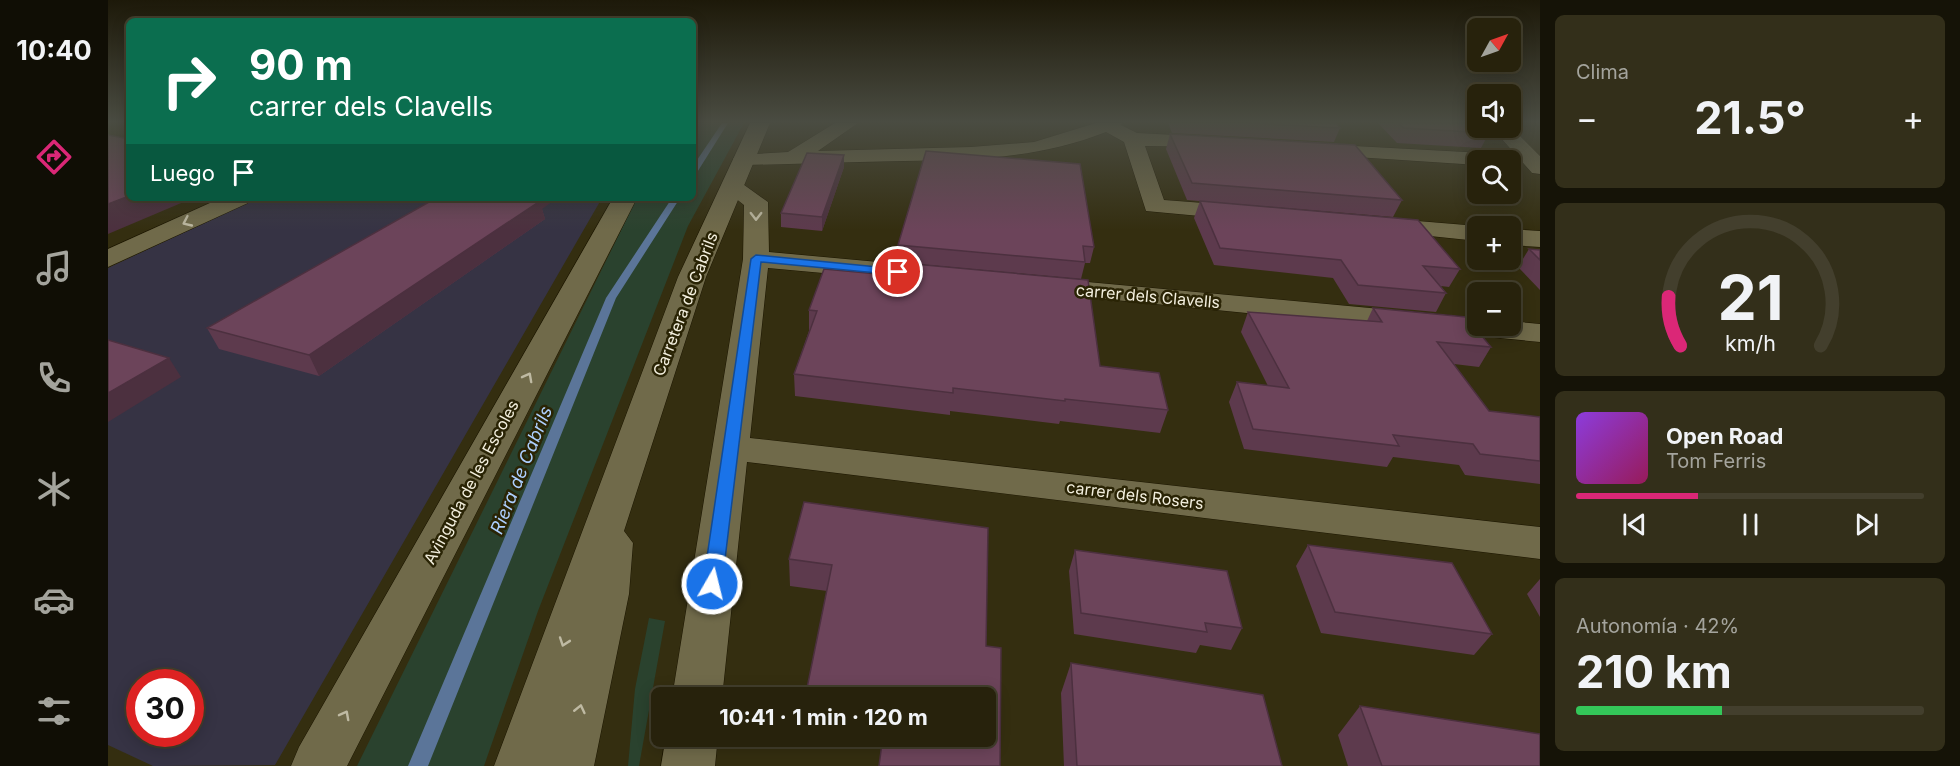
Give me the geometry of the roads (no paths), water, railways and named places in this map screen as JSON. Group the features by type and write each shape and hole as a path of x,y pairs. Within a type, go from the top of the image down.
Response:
{"street":[{"path":"744,159 802,159"},
{"name":"Carretera de Cabrils","path":"521,766 692,277 744,159"},
{"path":"1139,159 1154,206 1269,216"},
{"path":"1521,163 1538,165"},
{"path":"698,687 756,259 756,202 732,187"},
{"path":"108,259 234,201"},
{"name":"Avinguda de les Escoles","path":"318,766 623,201"},
{"path":"1362,224 1467,233"},
{"path":"1521,238 1540,239"},
{"path":"756,259 958,278"},
{"name":"carrer dels Clavells","path":"1017,283 1540,333"},
{"name":"carrer dels Rosers","path":"731,448 1540,543"},
{"name":"Carretera de Cabrils","path":"567,766 607,594 618,488"},
{"path":"688,766 691,747"}],"waterway":[{"name":"Riera de Cabrils","path":"696,167 702,159"},
{"name":"Riera de Cabrils","path":"418,766 611,298 674,201"}]}
